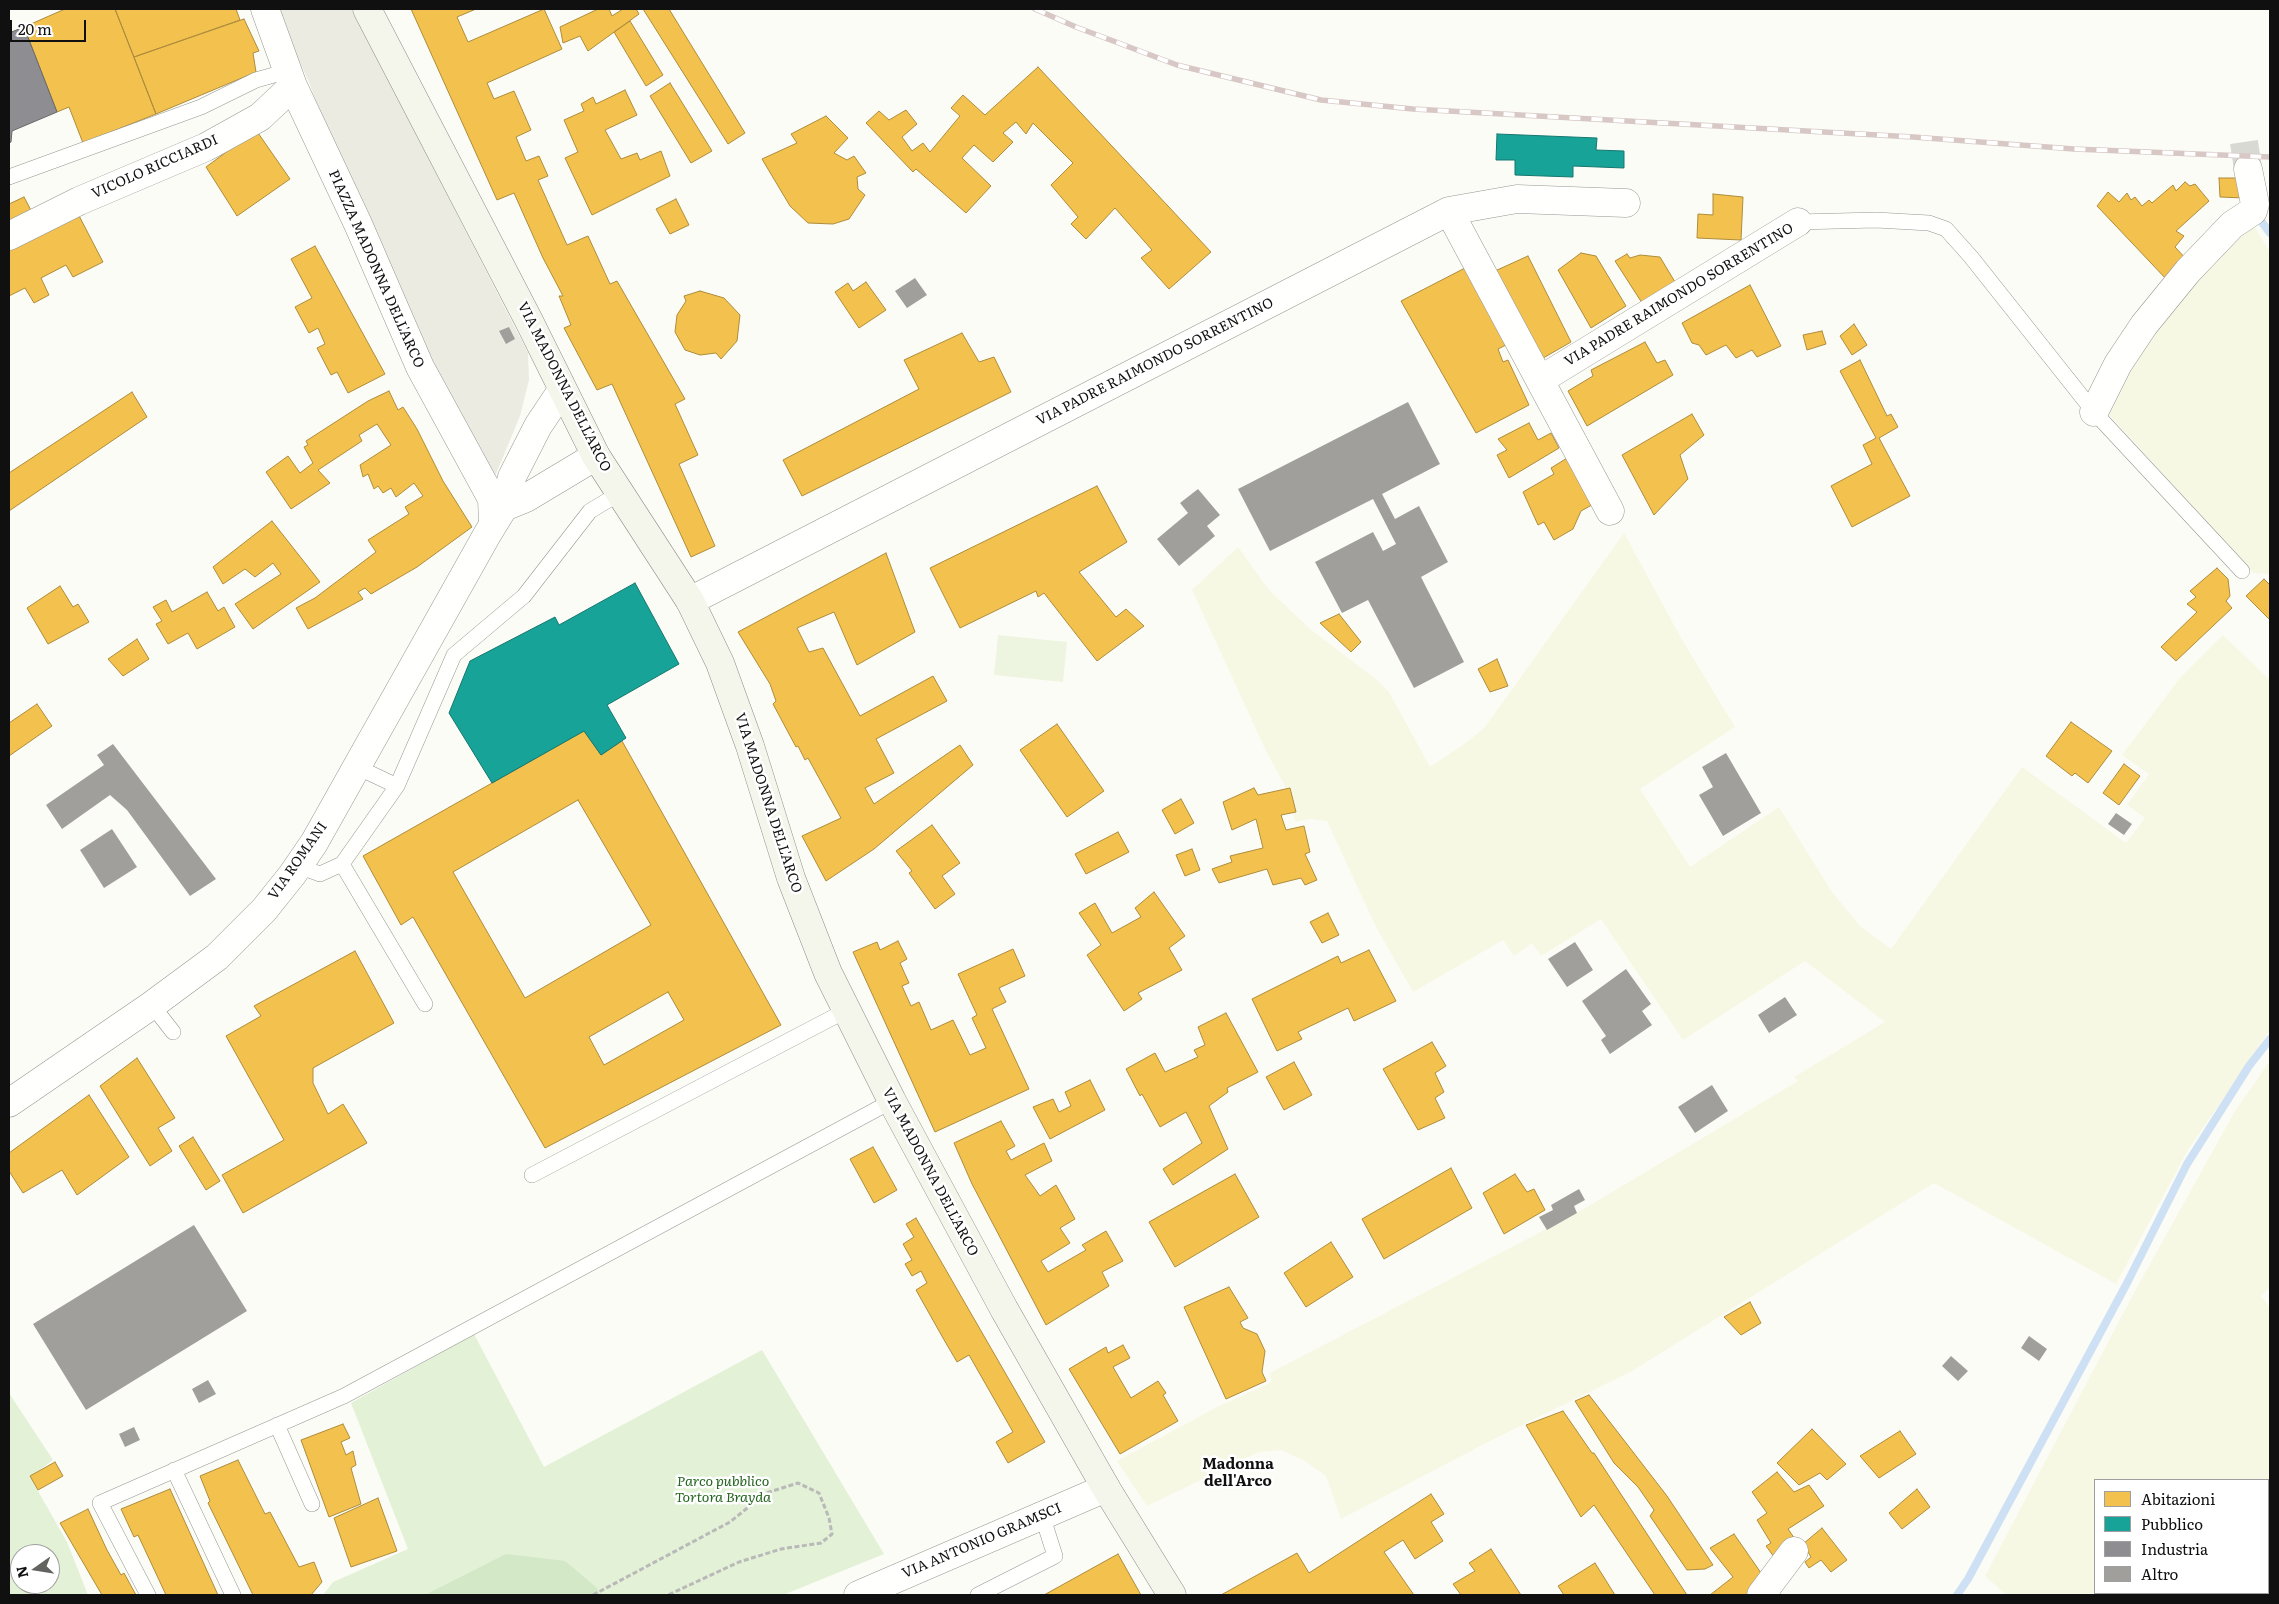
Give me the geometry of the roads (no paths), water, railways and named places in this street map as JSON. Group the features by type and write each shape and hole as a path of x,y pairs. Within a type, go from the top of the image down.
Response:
{"main road":[{"name":"VIA MADONNA DELL'ARCO","path":"367,9 512,286 596,456 690,601 720,663 750,746 791,878 828,972 892,1102 1004,1310 1106,1488 1172,1595"}],"street":[{"name":"PIAZZA MADONNA DELL'ARCO","path":"265,9 290,78 358,224 420,366 492,499 499,516"},
{"name":"VICOLO RICCIARDI","path":"9,236 78,201 206,147 260,117 290,78"},
{"path":"2094,412 2118,364 2144,325 2188,271 2232,225 2262,209 2255,204 2248,169"},
{"name":"VIA PADRE RAIMONDO SORRENTINO","path":"690,601 1450,211 1517,199 1626,203"},
{"path":"1450,211 1610,511"},
{"name":"VIA PADRE RAIMONDO SORRENTINO","path":"1540,380 1798,222"},
{"name":"VIA ROMANI","path":"9,1103 152,1005 216,957 264,910 314,843 499,516 512,477 538,426 562,390"},
{"path":"499,516 596,456"},
{"name":"VIA ANTONIO GRAMSCI","path":"858,1595 1106,1488"},
{"path":"1761,1595 1794,1551"}],"lane":[{"path":"9,177 201,107 256,80 290,78"},
{"name":"VIA PADRE RAIMONDO SORRENTINO","path":"1798,222 1876,220 1929,223 1946,229 1971,256 2094,412 2242,571"},
{"path":"298,866 320,874 342,864 397,786 454,655 524,596 590,511 620,493"},
{"path":"357,767 397,786"},
{"path":"342,864 425,1004"},
{"path":"152,1005 172,1032"},
{"path":"532,1175 847,1010"},
{"path":"148,1595 100,1503 344,1396 892,1102"},
{"path":"277,1425 312,1504"},
{"path":"174,1470 233,1595"},
{"path":"978,1595 1055,1556 1042,1515"}],"waterway":[{"path":"2258,217 2270,233"},
{"path":"1957,1595 1968,1579 2126,1285 2187,1164 2249,1066 2270,1039"}],"tunnel":[{"path":"2244,142 2248,169"}],"railway":[{"path":"1035,9 1076,27 1177,65 1321,100 1413,109 1913,137 2074,149 2270,157"}],"district":[{"name":"Madonna dell'Arco","path":"1238,1474"}],"park label":[{"name":"Parco pubblico Tortora Brayda","path":"723,1490"}]}
